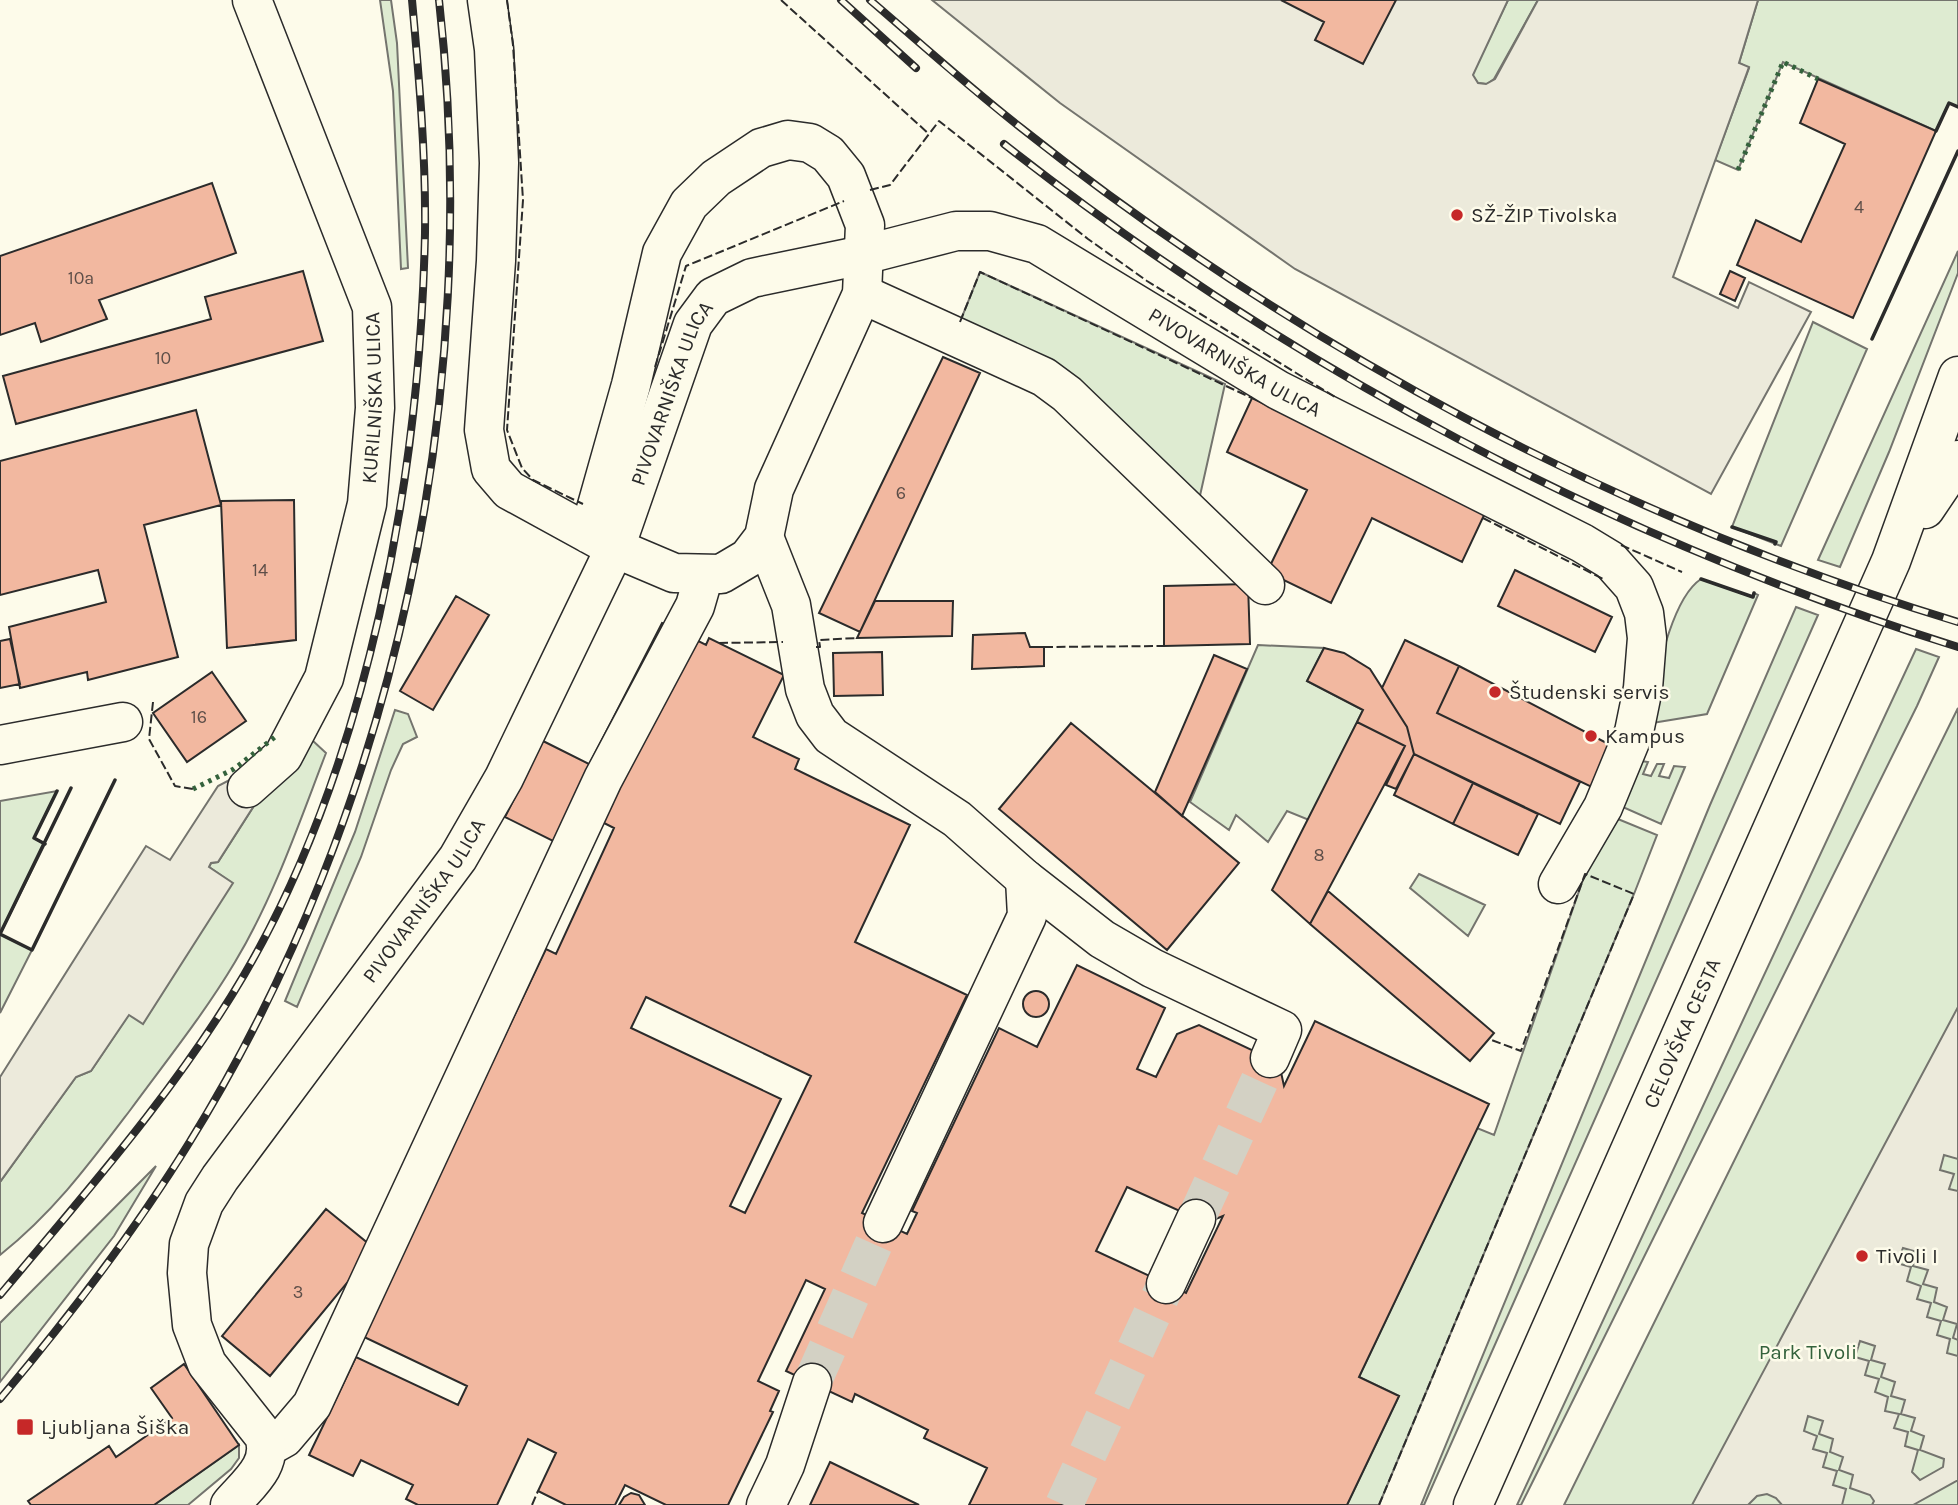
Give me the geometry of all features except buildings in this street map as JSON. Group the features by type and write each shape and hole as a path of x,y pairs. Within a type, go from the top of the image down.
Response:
{"main road":[{"name":"KURILNIŠKA ULICA","path":"247,788 283,756 324,678 367,504 375,408 372,307 253,0"},
{"path":"487,0 494,50 499,163 496,261 484,430 491,469 509,490 602,541 674,573 704,576 721,574 736,567 748,558 764,537 774,489 862,294 865,225 846,176 828,154 810,143 788,140 761,148 716,178 689,204 662,253 631,385 602,541"},
{"name":"PIVOVARNIŠKA ULICA","path":"268,1447 264,1436 207,1364 198,1346 187,1273 194,1226 204,1203 220,1178 458,858 510,766 694,324 713,297 752,278 863,255 956,231 990,231 1037,244 1278,390 1530,515 1611,559 1634,587 1644,613 1647,638 1643,688 1633,732 1613,784 1558,884"},
{"path":"862,294 1044,377 1067,394 1265,585"},
{"name":"CELOVŠKA CESTA","path":"1473,1505 1891,561 1958,376"},
{"name":"CELOVŠKA CESTA","path":"1891,561 1958,460"},
{"path":"764,537 791,605 806,689 815,715 831,736 957,819 1025,879 1102,939 1152,968 1282,1030 1270,1058"},
{"path":"230,1505 261,1469 267,1458 268,1447 284,1438 312,1405 603,779 695,606 704,576"},
{"path":"0,745 123,722"},
{"path":"883,1223 1027,916 1025,879"},
{"path":"1166,1284 1196,1219"},
{"path":"766,1505 785,1465 812,1383"}],"green space":[{"path":"380,0 391,0 397,43 408,268 401,269 393,91"},
{"path":"1508,0 1538,0 1494,79 1487,84 1478,83 1472,75"},
{"path":"1758,0 1958,0 1958,107 1949,103 1936,131 1783,62 1738,170 1715,160 1749,68 1739,63"},
{"path":"1958,251 1958,273 1889,452 1840,567 1818,560"},
{"path":"980,272 1225,384 1199,500 960,322"},
{"path":"1813,322 1867,349 1781,546 1732,527"},
{"path":"1701,579 1752,597 1754,593 1758,595 1707,714 1646,724 1672,624 1680,605"},
{"path":"1796,607 1818,615 1424,1505 1421,1505 1710,805"},
{"path":"1258,645 1324,648 1307,681 1363,710 1309,820 1287,811 1268,842 1236,815 1229,830 1190,802"},
{"path":"1916,649 1939,657 1917,706 1521,1505 1517,1505"},
{"name":"Park Tivoli","path":"1958,708 1958,1505 1564,1505"},
{"path":"395,710 408,714 417,737 403,744 391,770 361,857 297,1007 285,1001 355,832"},
{"path":"312,740 326,753 274,886 235,962 185,1037 86,1168 37,1222 0,1255 0,1182 76,1077 91,1071 129,1014 143,1023 232,883 209,867 211,863 218,862 259,798"},
{"path":"1641,761 1648,762 1643,774 1651,776 1657,764 1664,764 1659,776 1669,778 1674,766 1685,767 1661,824 1616,804"},
{"path":"57,791 34,838 45,844 0,934 0,801"},
{"path":"1613,817 1657,835 1379,1505 1347,1505 1399,1396 1359,1377 1477,1128 1494,1135 1585,874"},
{"path":"1419,874 1485,905 1468,936 1410,888"},
{"path":"0,934 32,950 0,1013"},
{"path":"156,1166 114,1236 0,1382 0,1323"},
{"path":"239,1445 239,1458 231,1469 188,1505 154,1505"}],"shaded area":[{"name":"SŽ-ŽIP Tivolska","path":"932,0 1508,0 1473,75 1478,83 1486,84 1495,79 1538,0 1758,0 1739,63 1749,67 1673,277 1738,308 1749,282 1811,312 1711,494 1295,269 1060,103"},
{"path":"239,775 259,798 218,862 211,863 209,867 233,883 143,1024 129,1015 91,1071 76,1077 0,1182 0,1077 146,846 170,860 218,786"},
{"name":"Tivoli I","path":"1958,1007 1958,1159 1944,1155 1940,1170 1954,1174 1949,1189 1958,1191 1958,1340 1953,1338 1957,1324 1943,1320 1947,1307 1934,1302 1937,1288 1923,1284 1928,1270 1913,1266 1917,1252 1903,1248 1897,1263 1911,1267 1907,1281 1921,1286 1917,1299 1931,1303 1927,1317 1941,1321 1937,1335 1950,1339 1947,1353 1958,1356 1958,1480 1913,1505 1872,1505 1874,1501 1870,1495 1850,1488 1853,1475 1839,1470 1843,1457 1830,1452 1833,1439 1819,1434 1823,1421 1808,1416 1804,1431 1817,1436 1813,1449 1827,1453 1823,1467 1837,1471 1833,1485 1846,1489 1842,1505 1782,1505 1767,1494 1757,1496 1748,1505 1692,1505","holes":["1860,1341 1875,1346 1871,1360 1885,1364 1881,1377 1895,1382 1891,1396 1905,1400 1901,1414 1915,1418 1911,1431 1924,1436 1920,1450 1944,1459 1943,1467 1920,1480 1912,1472 1918,1450 1905,1446 1908,1432 1894,1428 1899,1414 1885,1411 1888,1397 1875,1392 1879,1379 1865,1375 1869,1361 1855,1357"]}],"tunnel":[{"path":"1196,1219 1270,1058"},
{"path":"812,1383 883,1223"},
{"path":"1064,1505 1166,1284"}],"railway":[{"path":"0,1295 160,1100 218,1018 244,975 287,892 324,804 354,711 379,616 398,519 412,422 421,326 425,233 424,175 412,0"},
{"path":"0,1399 99,1275 189,1143 261,1013 322,878 371,737 408,592 434,445 448,296 449,148 439,0"},
{"path":"841,0 916,68"},
{"path":"870,0 1001,112 1126,207 1236,283 1349,353 1466,418 1585,478 1707,532 1832,580 1958,622"},
{"path":"1004,144 1113,225 1225,302 1340,373 1458,439 1579,499 1703,554 1829,604 1958,647"}],"hedge":[{"path":"1738,170 1783,62 1818,79"},
{"path":"193,789 234,769 275,737"}],"fence":[{"path":"507,0 513,45 523,200 507,430 522,468 533,480 583,504"},
{"path":"781,0 929,134"},
{"path":"870,190 890,185 939,121 1088,239 1147,281 1335,397"},
{"path":"655,367 686,266 844,201"},
{"path":"960,322 980,272 1252,398"},
{"path":"1483,518 1605,580"},
{"path":"1621,545 1682,572"},
{"path":"816,647 820,647 819,640 857,638"},
{"path":"719,643 783,642"},
{"path":"1044,647 1164,646"},
{"path":"153,702 149,739 175,786 193,789"},
{"path":"1379,1505 1634,894 1585,874 1521,1051 1489,1039"},
{"path":"532,1505 538,1491"}],"wall":[{"path":"1936,131 1949,103 1958,107"},
{"path":"1872,339 1958,151"},
{"path":"1732,527 1776,542 1775,544"},
{"path":"1701,579 1753,597 1754,593"},
{"path":"71,788 0,934 32,950 115,780"},
{"path":"45,844 34,838 57,791"}],"place":[{"name":"SŽ-ŽIP Tivolska","path":"1457,215"},
{"name":"Študenski servis","path":"1495,692"},
{"name":"Kampus","path":"1591,736"},
{"name":"Tivoli I","path":"1862,1256"},
{"name":"Ljubljana Šiška","path":"25,1427"}]}
